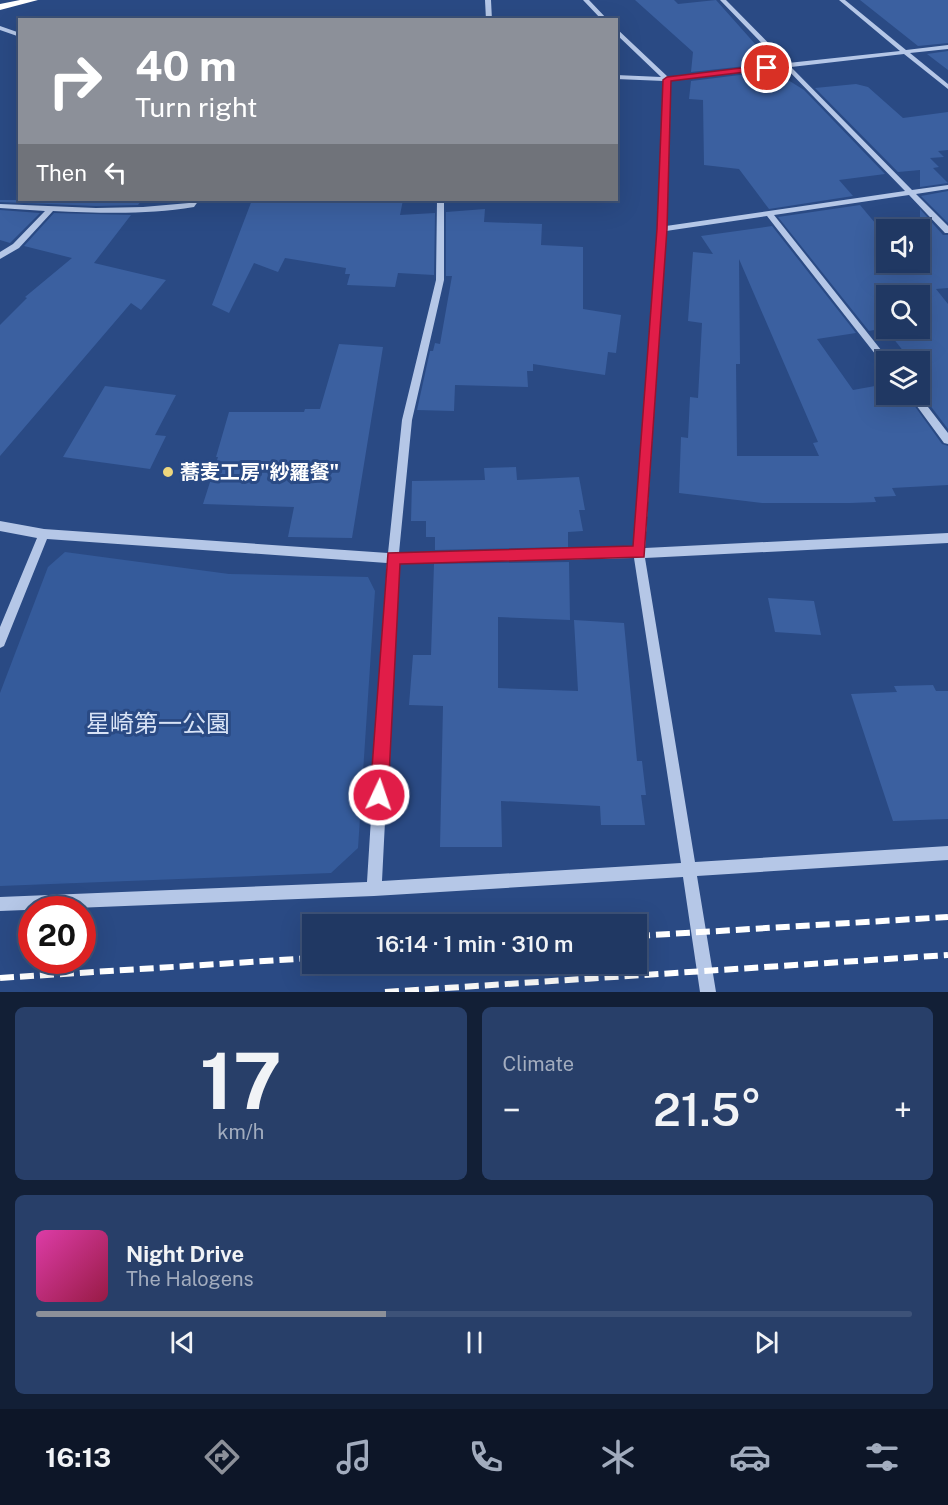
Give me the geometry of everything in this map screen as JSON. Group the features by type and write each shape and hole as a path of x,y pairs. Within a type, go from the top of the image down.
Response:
{"highway":[{"path":"0,7 33,0"}],"street":[{"path":"488,0 489,18"},
{"path":"586,0 604,18"},
{"path":"723,0 948,231"},
{"path":"842,0 948,87"},
{"path":"0,28 18,34"},
{"path":"618,32 667,80 662,229 639,553 708,992"},
{"path":"618,77 667,80 948,47"},
{"path":"662,229 948,187"},
{"path":"28,208 37,201"},
{"path":"0,207 168,208 191,205 194,201"},
{"path":"374,889 393,558 407,420 440,280 440,201"},
{"path":"0,256 16,246 51,209"},
{"path":"769,213 877,351"},
{"path":"921,405 948,440"},
{"path":"0,526 44,534 393,558 639,553 948,538"},
{"path":"0,642 44,534"},
{"path":"0,904 374,889 948,853"}],"green space":[{"name":"星崎第一公園","path":"65,552 229,574 368,577 375,591 358,848 331,873 0,886 0,693 48,567"}],"building":[{"path":"635,0 674,0 678,4 716,0 772,63 691,72 693,52"},
{"path":"860,0 948,0 948,43 918,46"},
{"path":"948,51 948,70 927,54"},
{"path":"779,70 788,80 804,90 885,174 839,180 853,196 769,209 739,169 704,165 703,100 689,99 691,81"},
{"path":"856,84 868,87 903,118 948,112 948,150 938,151 944,157 930,158 939,167 933,168 948,183 920,187 920,170 898,172 815,88"},
{"path":"948,191 948,223 921,196"},
{"path":"0,200 141,201 138,205 96,206 0,202"},
{"path":"252,201 403,201 400,215 435,213 434,275 398,273 395,287 347,285 350,274 345,274 346,268 285,258 278,272 254,263 229,313 212,305"},
{"path":"860,205 876,224 876,273 930,273 930,220 943,235 948,235 948,288 936,289 948,304 948,429 930,405 930,351 903,351 894,339 930,339 930,285 876,285 876,330 869,331 778,217"},
{"path":"485,209 484,222 542,224 541,245 583,247 583,309 621,315 616,353 608,352 605,375 533,364 533,371 527,371 528,387 455,385 454,411 417,410 430,351 433,351 435,343 440,344 452,276 446,276 446,212"},
{"path":"920,209 929,219 920,219"},
{"path":"0,210 40,213 10,243 0,240"},
{"path":"54,213 131,215 94,263 166,280 141,310 131,303 0,456 0,325 27,298 25,297 72,258 24,246"},
{"path":"772,226 856,333 817,339 853,390 876,386 876,405 914,405 942,444 948,446 948,485 892,488 896,496 874,497 876,502 850,503 762,503 679,493 681,437 688,438 690,397 698,398 702,323 688,321 693,252 713,254 701,236","holes":["739,259 818,442 813,443 819,456 737,456 736,364 740,364"]},
{"path":"339,344 383,347 352,538 288,537 294,507 203,504 229,412 304,412 305,409 320,409"},
{"path":"105,386 176,395 155,435 166,436 150,469 63,457"},
{"path":"516,467 517,480 579,477 585,510 579,510 583,531 568,532 568,547 435,550 435,537 426,537 426,521 411,521 412,481 485,480 484,468"},
{"path":"569,562 570,620 498,617 498,688 578,691 574,620 624,623 637,761 642,761 646,795 641,795 645,825 601,825 600,806 501,801 502,847 440,847 443,706 409,705 413,655 431,655 434,564"},
{"path":"768,598 814,601 821,635 775,632"},
{"path":"933,685 936,691 948,691 948,819 893,821 851,694 897,692 894,686"}],"railway":[{"path":"647,935 948,917"},
{"path":"385,992 948,955"},
{"path":"0,978 302,959"}],"place":[{"name":"蕎麦工房\"紗羅餐\"","path":"168,472"}],"route":[{"path":"379,795 393,558 639,553 662,229 667,80 767,68"}]}
